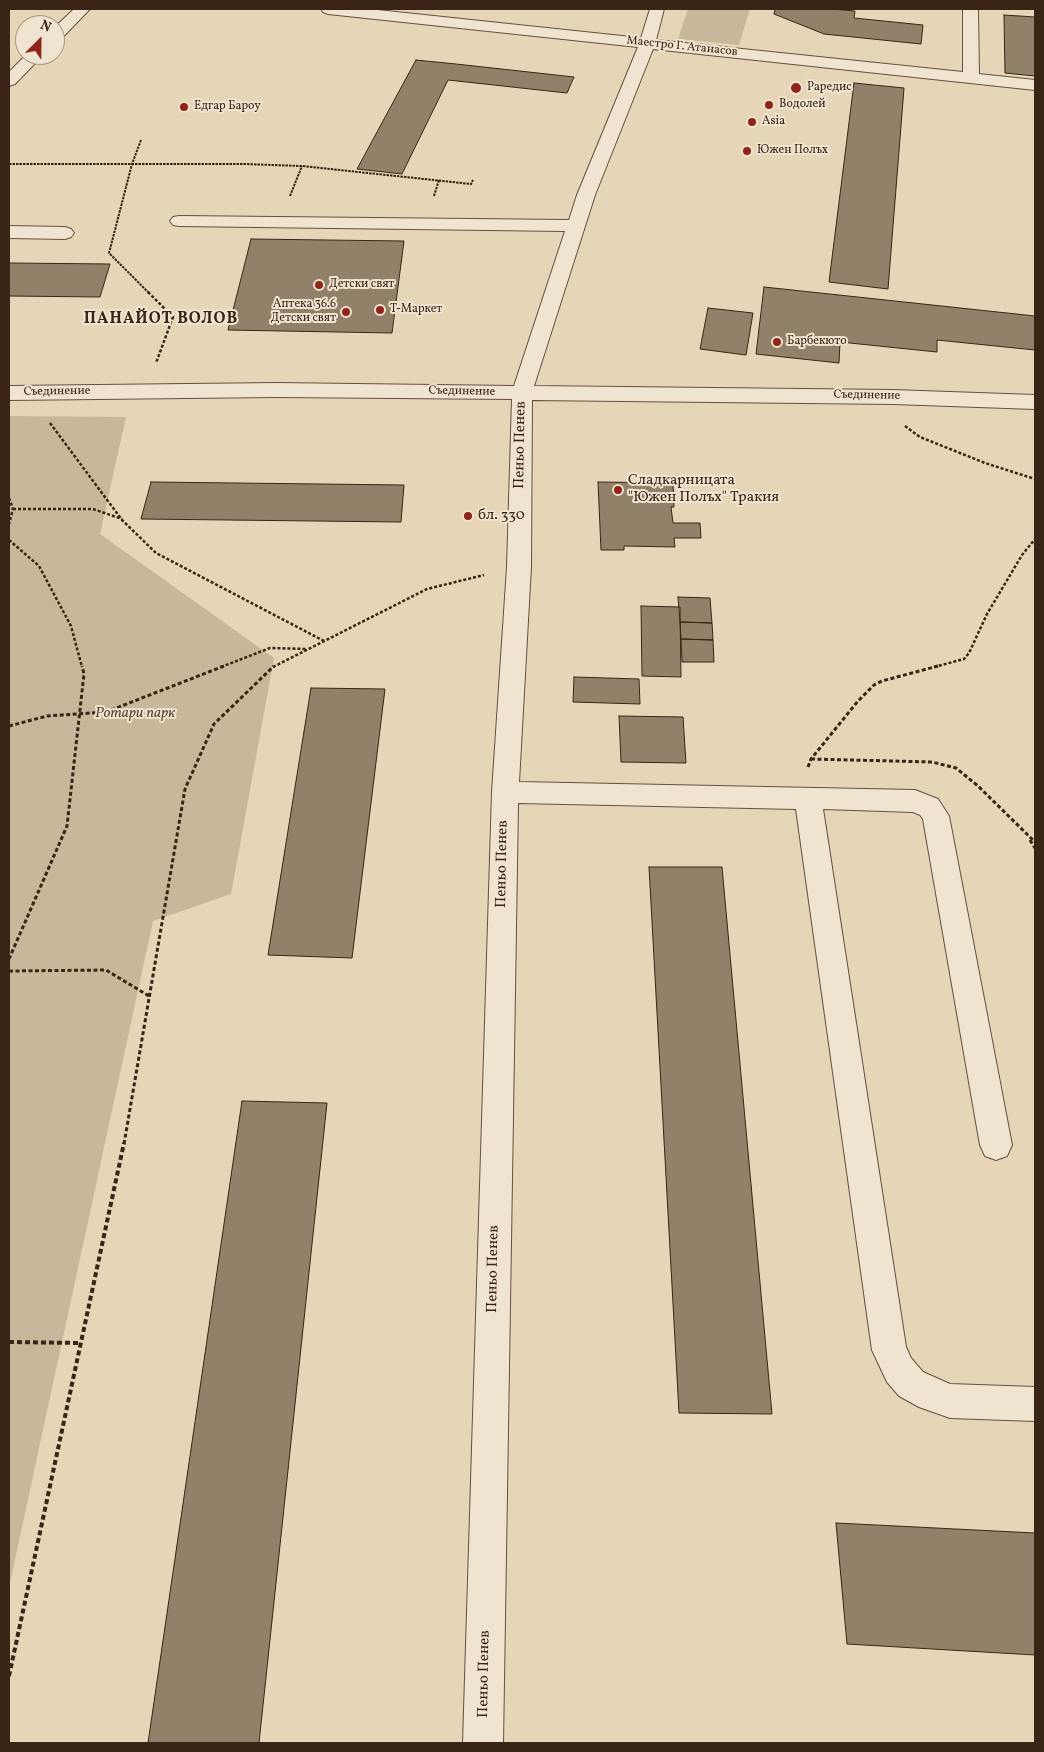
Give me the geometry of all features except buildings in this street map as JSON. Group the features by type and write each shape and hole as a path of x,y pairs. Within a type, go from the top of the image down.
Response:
{"street":[{"path":"65,26 82,9"},
{"name":"Маестро Г. Атанасов","path":"328,9 1035,85"},
{"name":"Пеньо Пенев","path":"483,1743 505,792 519,568 522,393 586,194 647,43 657,9"},
{"path":"971,9 971,78"},
{"path":"9,81 25,65"},
{"path":"179,220 575,226"},
{"path":"9,232 65,233"},
{"name":"Съединение","path":"9,393 277,390 638,393 893,397 1035,402"},
{"path":"505,792 915,801 929,806 936,816 996,1145"},
{"path":"808,798 889,1350 899,1370 911,1384 930,1395 950,1402 1035,1404"}],"path":[{"path":"141,140 132,164 109,253 173,317 146,391"},
{"path":"9,164 302,166 471,184 473,180"},
{"path":"46,392 43,413 122,520 156,553 324,641"},
{"path":"893,397 906,429 920,437 984,464 1035,479"},
{"path":"9,498 12,508 12,517 9,524"},
{"path":"12,508 93,509 122,520"},
{"path":"808,798 805,776 811,759 858,701 882,681 964,659 969,653 987,614 1022,554 1035,539"},
{"path":"9,540 38,566 71,626 84,674 67,826 9,959"},
{"path":"9,1676 124,1144 185,789 214,724 274,666 307,649 427,589 519,568"},
{"path":"9,726 47,716 106,712 270,648 307,649"},
{"path":"1028,837 1035,848"},
{"path":"9,971 106,970 149,996"},
{"path":"9,1342 81,1343"}],"green space":[{"path":"688,9 750,9 739,45 678,39"},
{"name":"Ротари парк","path":"9,416 126,417 100,534 274,658 231,894 153,921 9,1587"}],"place":[{"name":"Раредис","path":"796,88"},
{"name":"Водолей","path":"769,105"},
{"name":"Едгар Бароу","path":"184,107"},
{"name":"Asia","path":"752,122"},
{"name":"Южен Полъх","path":"747,151"},
{"name":"Детски свят","path":"319,285"},
{"name":"Т-Маркет","path":"380,310"},
{"name":"Аптека 36.6 Детски свят","path":"346,312"},
{"name":"Барбекюто","path":"777,342"},
{"name":"Сладкарницата \"Южен Полъх\" Тракия","path":"618,490"},
{"name":"бл. 330","path":"468,516"}],"district":[{"name":"ПАНАЙОТ ВОЛОВ","path":"161,320"}]}
